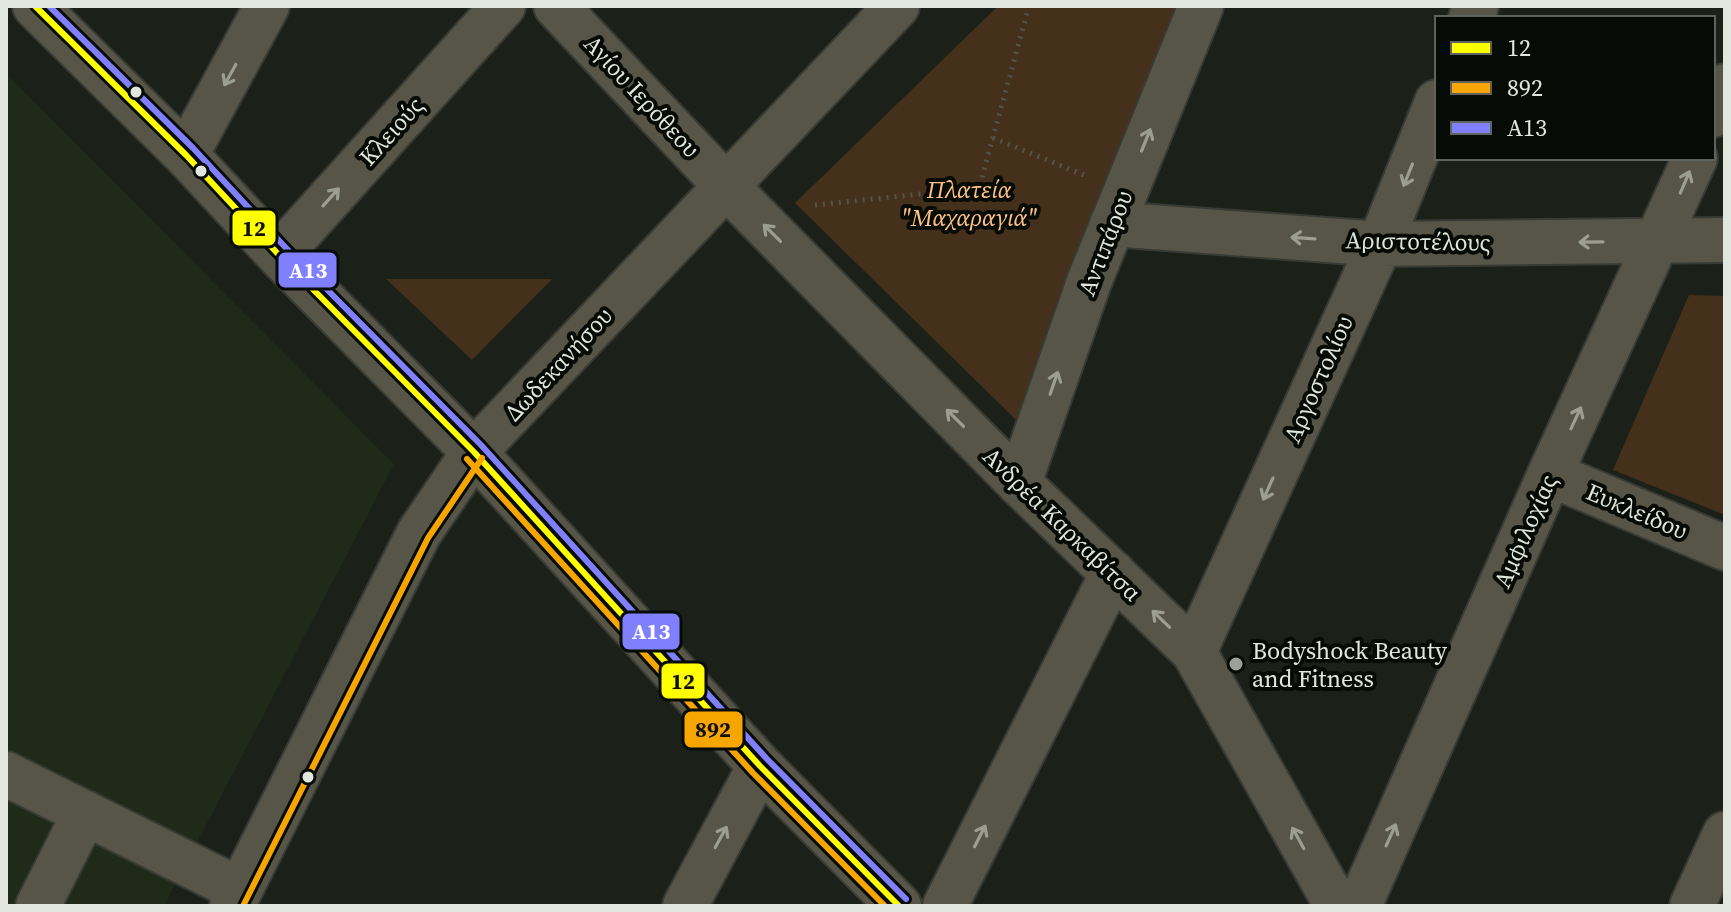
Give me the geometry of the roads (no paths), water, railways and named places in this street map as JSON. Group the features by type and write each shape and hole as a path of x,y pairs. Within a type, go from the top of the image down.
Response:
{"street":[{"path":"35,6 186,155 279,255 474,452 760,766 899,906"},
{"path":"186,155 267,6"},
{"name":"Κλειούς","path":"279,255 503,6"},
{"name":"Αγίου Ιερόθεου","path":"556,6 733,180"},
{"name":"Δωδεκανήσου","path":"236,898 419,533 474,452 897,6"},
{"name":"Αντιπάρου","path":"1019,483 1119,208 1201,6"},
{"path":"1715,110 1725,86"},
{"name":"Αργοστολίου","path":"1194,652 1380,244 1435,107"},
{"name":"Αμφιλοχίας","path":"1359,906 1550,474 1694,160"},
{"name":"Ανδρέα Καρκαβίτσα","path":"733,180 1019,483 1194,652 1337,906"},
{"name":"Αριστοτέλους","path":"1119,208 1380,244 1725,240"},
{"name":"Ευκλείδου","path":"1550,474 1725,548"},
{"path":"945,906 1113,573"},
{"path":"685,906 760,766"},
{"path":"6,774 85,813 236,898"},
{"path":"38,906 85,813"},
{"path":"1692,906 1725,834"}],"place":[{"name":"Bodyshock Beauty and Fitness","path":"1236,664"}],"park label":[{"name":"Πλατεία \"Μαχαραγιά\"","path":"969,203"}]}
